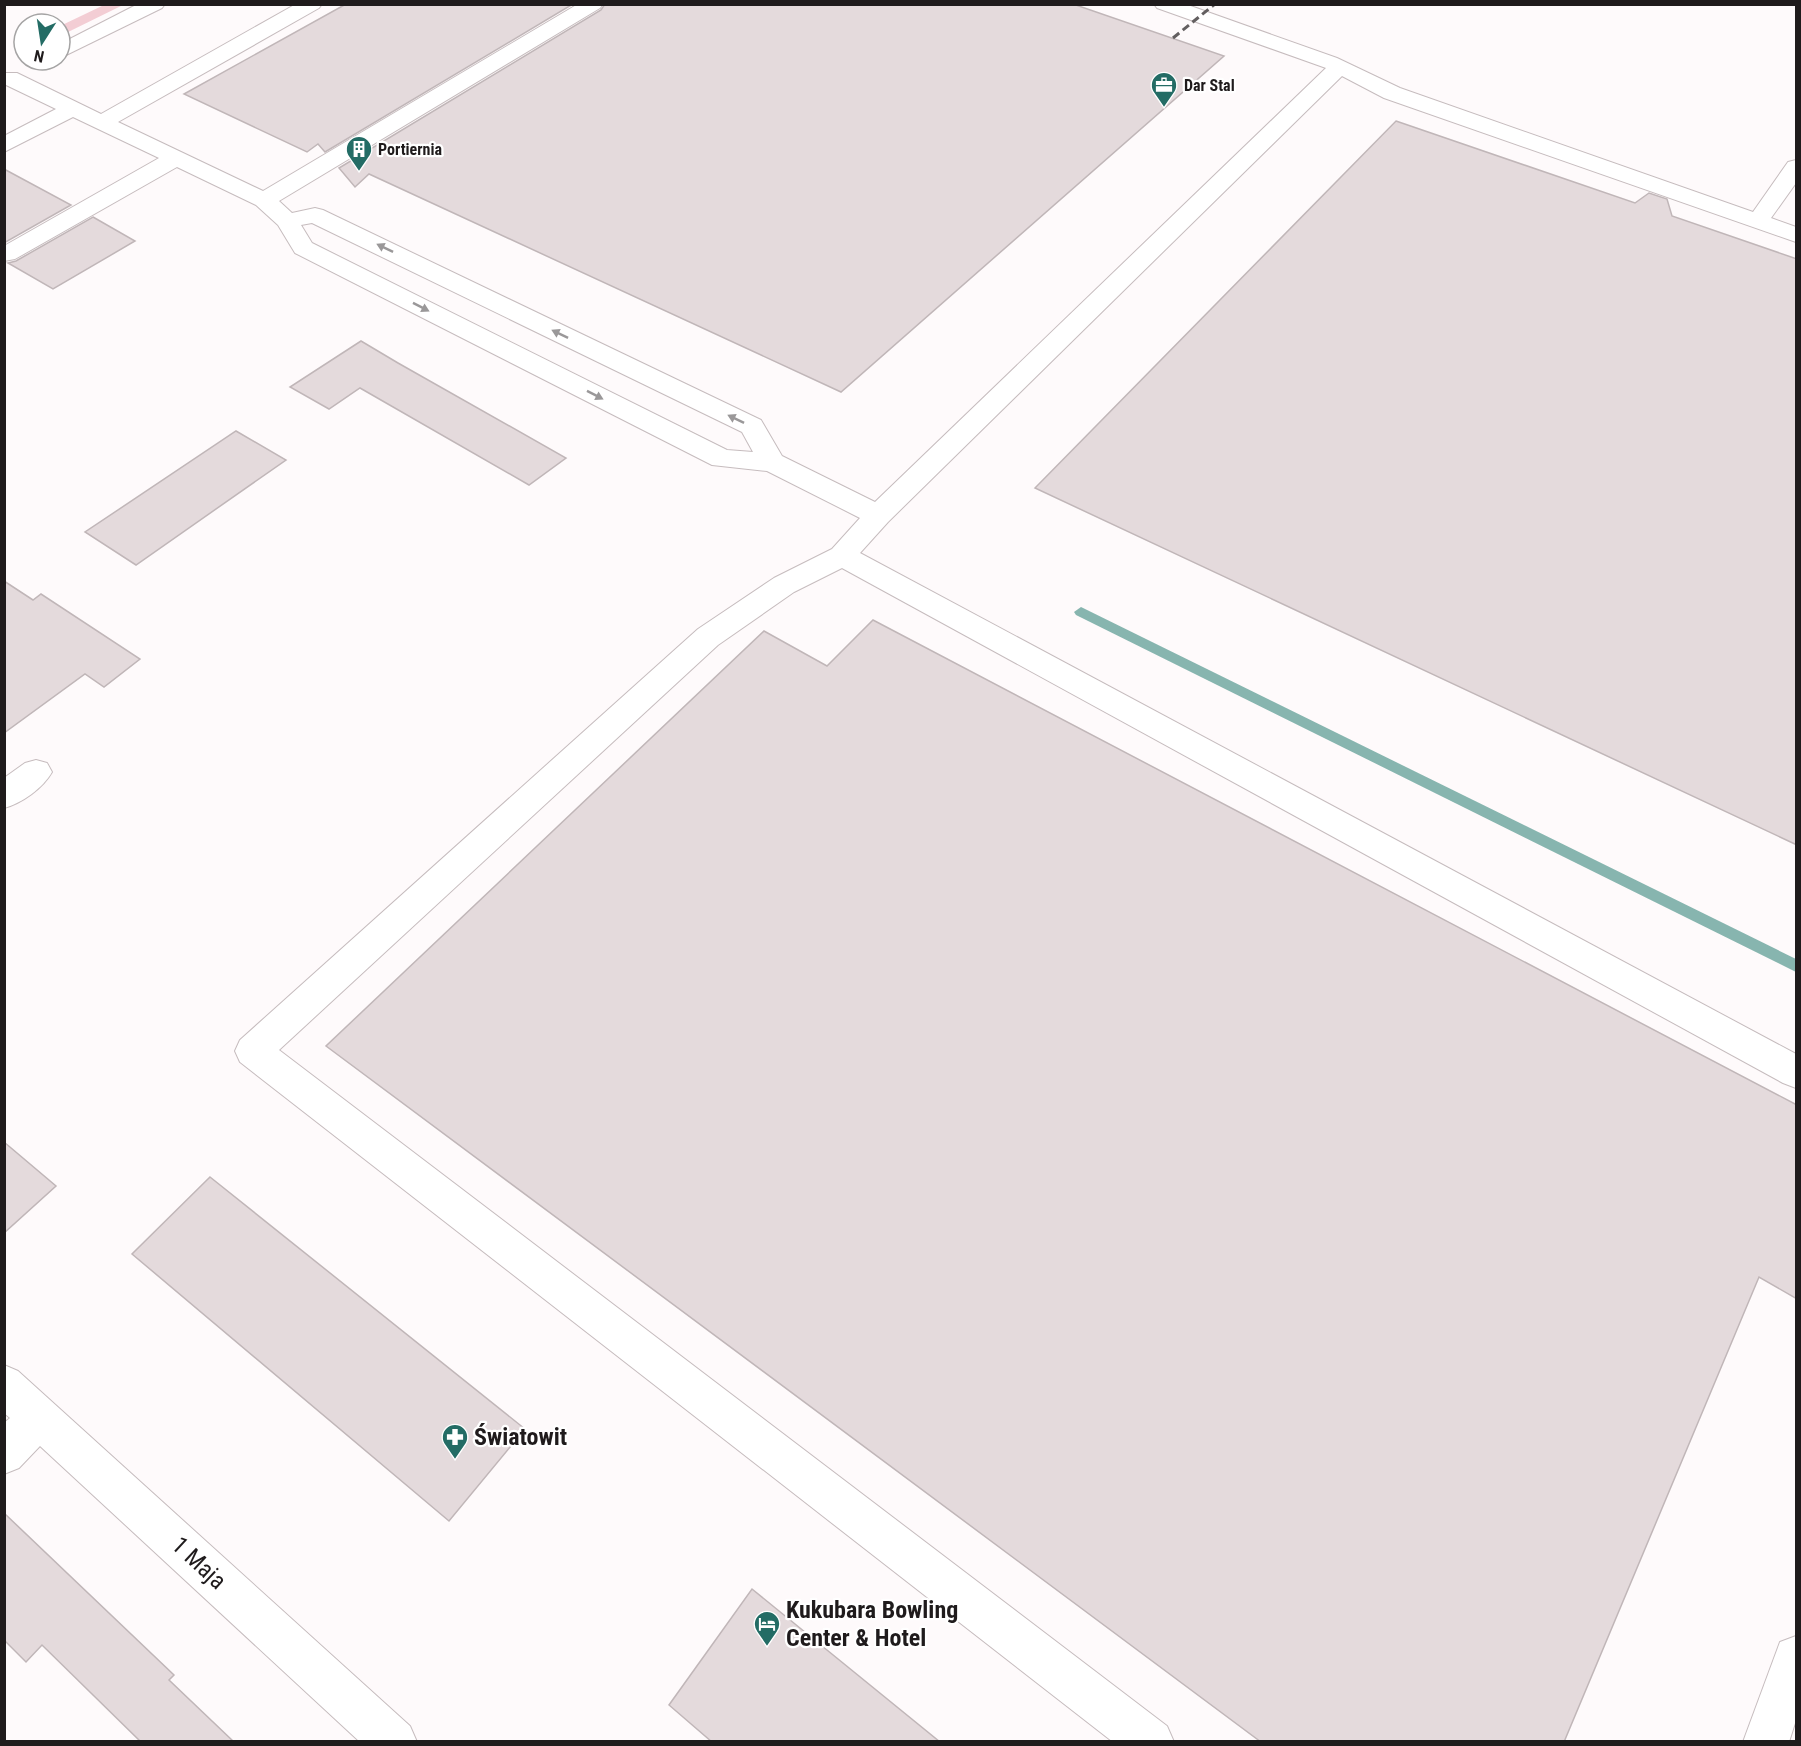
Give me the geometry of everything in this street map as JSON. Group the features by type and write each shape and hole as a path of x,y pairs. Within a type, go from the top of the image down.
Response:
{"street":[{"path":"72,46 155,4"},
{"path":"102,122 312,4"},
{"path":"264,200 593,4"},
{"path":"1164,4 1339,67 1392,93 1797,235"},
{"path":"1151,1742 254,1051 708,637 784,585 842,556 878,515 1339,67"},
{"path":"7,79 21,72"},
{"path":"7,79 73,108 264,200 287,221 303,248 722,459 772,462 878,515"},
{"path":"4,145 73,108"},
{"path":"7,254 176,158"},
{"path":"1758,221 1797,167"},
{"path":"287,221 315,215 752,426 772,462"},
{"path":"842,556 1797,1072"},
{"path":"4,796 36,772"},
{"name":"1 Maja","path":"4,1385 394,1742"},
{"path":"4,1453 39,1417"},
{"path":"1766,1742 1797,1658"}],"shaded area":[{"path":"104,5 123,5 72,30 72,20"}],"building":[{"path":"346,4 573,4 325,152 318,144 307,152 184,94"},
{"path":"605,4 1073,4 1224,56 841,392 369,174 355,187 339,168 601,10"},
{"path":"1396,121 1635,203 1649,193 1667,199 1672,216 1797,259 1797,845 1035,488"},
{"path":"4,169 71,205 4,243"},
{"path":"93,217 135,241 53,289 8,263 16,261"},
{"path":"361,341 566,458 529,485 360,388 329,409 290,387"},
{"path":"236,431 286,460 136,565 85,532"},
{"path":"4,581 33,600 41,594 140,659 104,687 85,674 4,733"},
{"path":"873,620 1797,1105 1797,1299 1759,1277 1564,1742 1261,1742 326,1046 764,631 827,666"},
{"path":"4,1142 56,1186 4,1233"},
{"path":"210,1177 525,1429 449,1521 132,1254"},
{"path":"4,1513 174,1675 169,1680 234,1742 141,1742 42,1645 26,1662 4,1640"},
{"name":"Kukubara Bowling Center & Hotel","path":"752,1589 940,1742 712,1742 669,1705"}],"waterway":[{"path":"1081,612 1796,966"}],"railway":[{"path":"1173,38 1215,4"}],"place":[{"name":"Dar Stal","path":"1164,108"},
{"name":"Portiernia","path":"359,172"},
{"name":"Światowit","path":"455,1460"},
{"name":"Kukubara Bowling Center & Hotel","path":"767,1647"}]}
